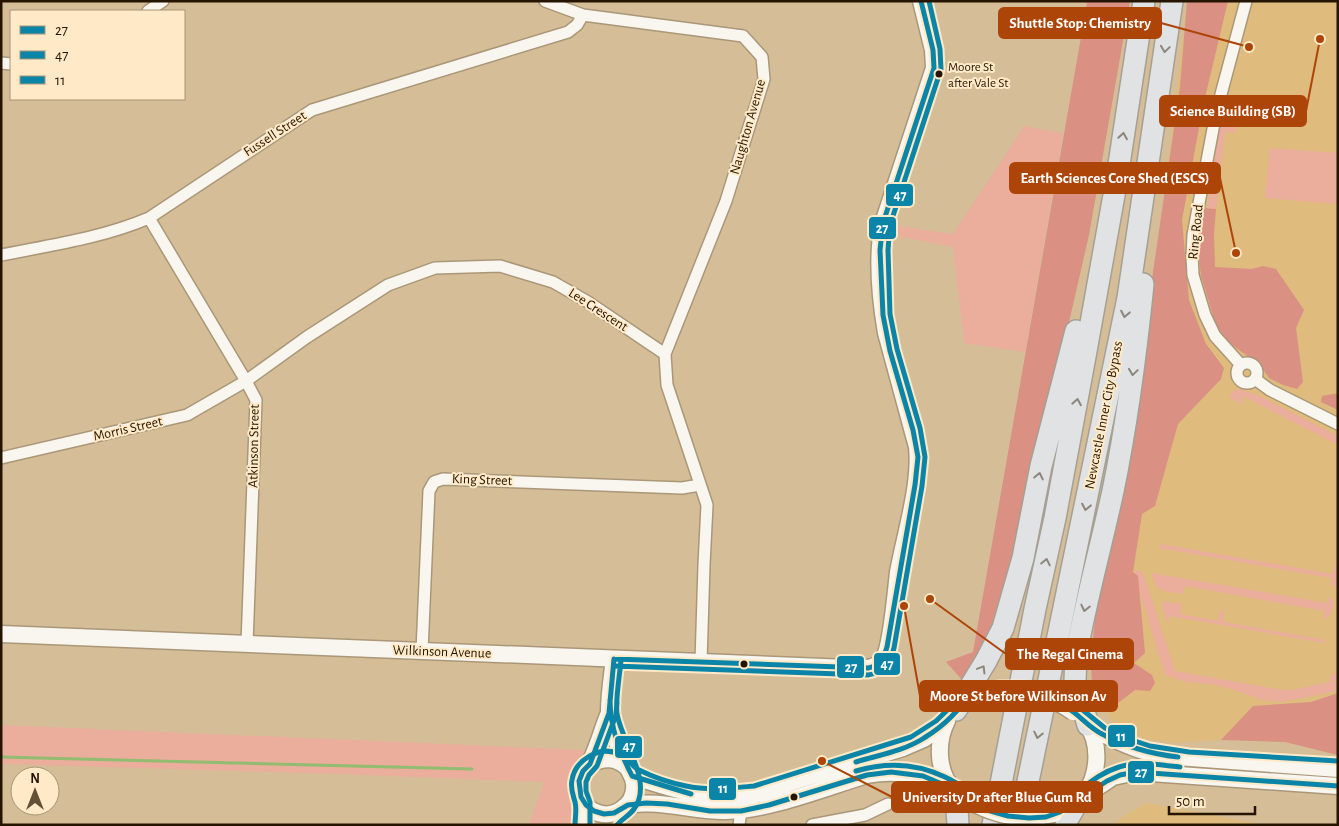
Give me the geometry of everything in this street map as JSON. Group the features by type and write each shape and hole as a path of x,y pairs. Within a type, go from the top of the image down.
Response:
{"highway":[{"name":"Newcastle Inner City Bypass","path":"993,825 1035,609 1055,518 1116,184 1144,1"},
{"name":"Newcastle Inner City Bypass","path":"1019,825 1128,298 1172,1"},
{"path":"1084,721 1076,687 1075,666 1080,629 1124,432 1139,322 1161,79"},
{"path":"952,715 986,661 1003,628 1022,558 1041,466 1071,354 1092,257 1116,184"},
{"path":"957,793 958,825"},
{"path":"1059,820 1079,800"}],"main road":[{"name":"Wilkinson Avenue","path":"1,634 868,668 880,662 884,659 887,647 917,476 918,457 913,430 890,351 885,324 881,291 880,243 883,224 934,68 933,50 921,1"},
{"path":"590,764 609,713 614,659"},
{"path":"1059,820 1006,816 983,808 930,778 913,774 883,772 867,775 770,805 740,818 710,811 656,803 623,808 609,814 599,813 590,809 583,802 579,792 579,781 583,771 590,764 610,759 620,762 630,772 684,793 732,796 756,793 903,748 924,739 969,699 982,694 1004,691 1030,693 1047,697 1123,744 1163,756 1196,760 1338,769"},
{"path":"607,825 634,794 634,782 615,736 609,713"},
{"path":"952,715 941,737 940,751 945,775 957,793"},
{"path":"1079,800 1092,780 1096,758 1095,742 1084,721"},
{"path":"1079,800 1113,777 1136,772 1338,786"},
{"path":"582,825 583,802"}],"street":[{"path":"150,10 163,1"},
{"name":"Naughton Avenue","path":"544,1 583,15 743,36 762,56 764,79 726,201 665,354"},
{"name":"Ring Road","path":"1246,1 1216,113 1193,235 1193,275 1205,315 1215,336 1228,353 1241,365 1237,374 1240,380 1249,383 1255,379 1270,390 1338,424"},
{"name":"Fussell Street","path":"1,255 128,227 149,218 312,110 568,32 577,25 583,15"},
{"name":"Atkinson Street","path":"149,218 256,400 247,644"},
{"name":"Lee Crescent","path":"246,381 307,337 388,285 435,268 500,266 554,282 588,302 665,354"},
{"path":"665,354 667,385 708,505 701,662"},
{"name":"Morris Street","path":"1,458 187,415 246,381"},
{"name":"King Street","path":"422,651 429,491 434,482 443,478 682,488 700,485"},
{"path":"812,825 865,815 888,804"}],"shaded area":[{"path":"1081,1 1130,1 1089,235 1004,606 963,681 946,662 973,652 1087,3"},
{"path":"1187,1 1338,1 1338,755 1285,742 1221,740 1172,743 1136,738 1113,723 1093,688 1091,665 1124,495 1167,176"},
{"path":"1187,1 1228,1 1203,106 1182,220 1189,300 1206,344 1224,368 1221,379 1178,424 1155,506 1142,514 1133,572 1138,576 1145,653 1134,663 1152,675 1155,683 1150,691 1135,690 1109,710 1092,687 1091,664 1095,616 1123,494 1140,390 1153,272 1180,87"},
{"path":"1234,119 1236,121 1235,133 1225,132 1216,209 1207,208 1220,125 1226,120"},
{"path":"1024,126 1063,133 1025,352 964,343 953,247 896,236 898,226 953,234"},
{"path":"1270,148 1338,153 1338,204 1265,198"},
{"path":"1201,208 1216,209 1214,233 1215,267 1252,269 1263,266 1276,269 1304,310 1296,328 1303,382 1297,389 1269,378 1260,365 1228,342 1216,325 1201,276 1198,248"},
{"path":"1239,389 1257,395 1338,436 1338,445 1243,396 1242,404 1229,397 1233,391"},
{"path":"1338,393 1338,410 1321,402 1322,396"},
{"path":"1160,544 1333,574 1335,566 1338,566 1338,586 1331,586 1332,578 1159,548"},
{"path":"1135,570 1143,572 1175,671 1276,689 1292,690 1329,682 1331,675 1338,673 1338,691 1281,702 1262,700 1232,689 1210,684 1187,682 1165,675 1136,580"},
{"path":"1152,573 1327,603 1328,597 1332,599 1334,607 1329,616 1323,620 1325,611 1185,586 1183,594 1166,592 1155,585"},
{"path":"1164,601 1182,604 1180,614 1218,621 1220,611 1224,612 1223,622 1325,640 1325,643 1170,616 1168,625 1162,606"},
{"path":"1338,693 1338,755 1285,742 1221,740 1253,706 1311,702"},
{"path":"1,725 586,750 567,778 570,797 578,814 576,825 529,825 544,782 1,764"},
{"path":"1147,803 1266,825 1116,825 1120,818"}],"waterway":[{"path":"1,757 472,769"}],"transit line":[{"name":"27","path":"614,659 868,668 878,663 884,654 887,647 915,485 918,457 913,430 890,351 883,315 880,250 883,223 934,68 933,50 921,1"},
{"name":"47","path":"614,666 868,675 878,672 886,666 891,658 922,486 925,457 920,428 897,349 890,314 888,250 890,225 941,69 940,49 929,1"},
{"name":"27","path":"614,659 609,713 590,764 583,771 579,781 581,797 586,805 594,811 604,814 614,813 628,805 646,803 667,804 710,811 741,811 769,805 867,775 891,772 923,776 942,784 987,810 1008,816 1029,818 1046,817 1060,812 1107,781 1120,775 1136,772 1338,786"},
{"name":"47","path":"617,825 634,809 639,798 640,787 635,762 617,714 621,660"},
{"name":"11","path":"575,825 576,808 571,786 574,773 583,761 597,753 604,751 619,754 634,767 650,775 695,788 712,789 754,786 911,737 936,721 965,693 978,687 999,684 1025,684 1051,691 1074,703 1105,728 1150,746 1189,752 1338,761"},
{"name":"27","path":"856,762 900,749 916,742 942,726 964,703 972,698 992,691 1004,690 1028,692 1051,699 1072,711 1094,729 1111,739 1139,749 1178,757"},
{"name":"27","path":"610,700 616,740 632,776 691,794"},
{"name":"47","path":"590,825 590,802 586,791 586,782 597,766 616,715 617,702"},
{"name":"11","path":"856,771 890,765 923,769 945,777 992,803 1024,810 1054,806 1106,772 1126,765 1141,764 1180,767"}],"place":[{"name":"Science Building (SB)","path":"1320,39"},
{"name":"Shuttle Stop: Chemistry","path":"1249,47"},
{"name":"Moore St after Vale St","path":"939,74"},
{"name":"Earth Sciences Core Shed (ESCS)","path":"1236,253"},
{"name":"The Regal Cinema","path":"930,599"},
{"name":"Moore St before Wilkinson Av","path":"904,606"},
{"name":"University Dr after Blue Gum Rd","path":"822,761"}]}
